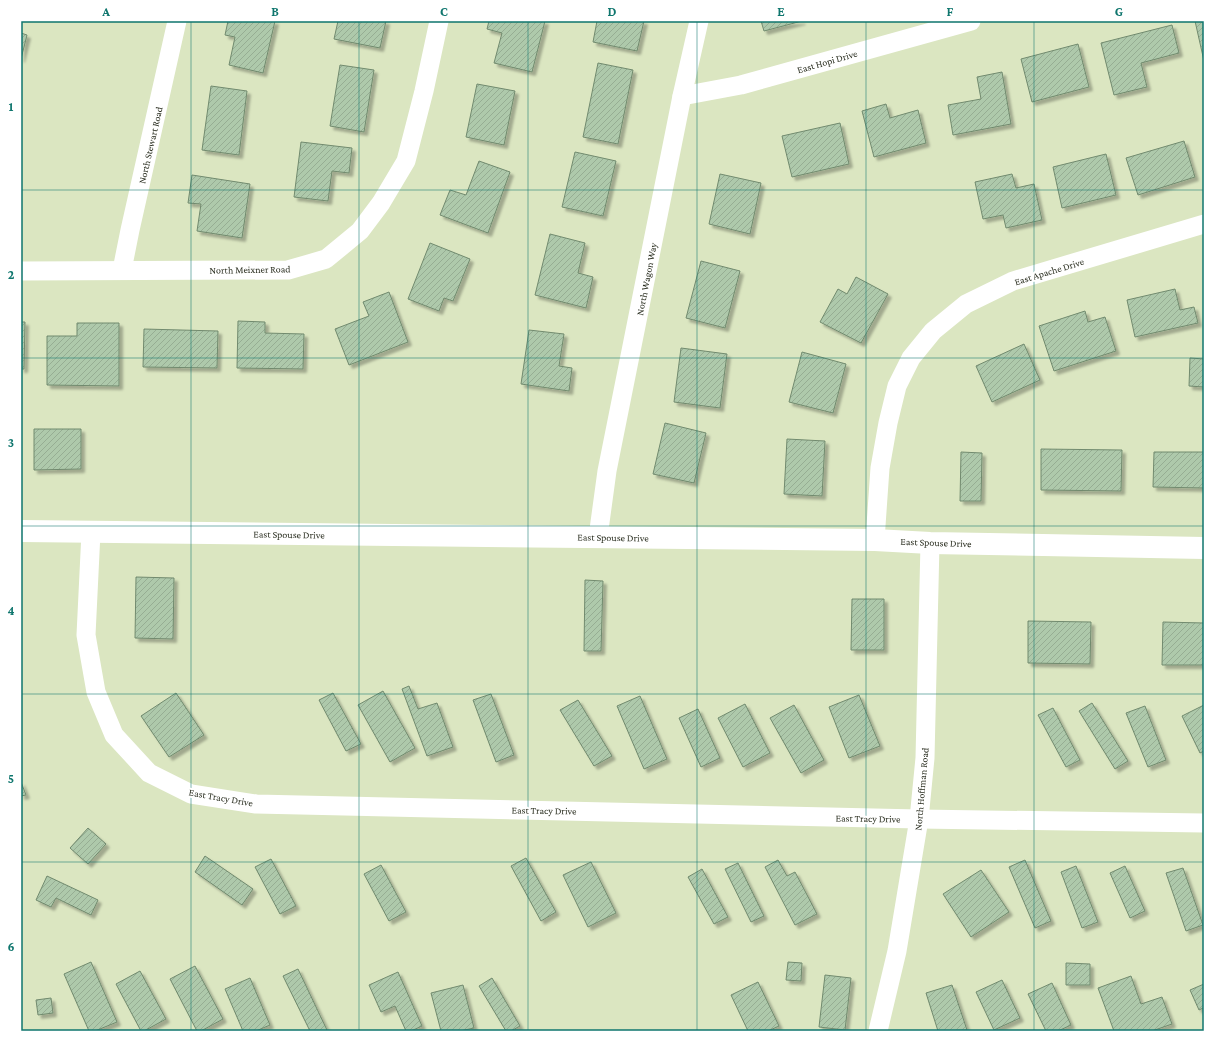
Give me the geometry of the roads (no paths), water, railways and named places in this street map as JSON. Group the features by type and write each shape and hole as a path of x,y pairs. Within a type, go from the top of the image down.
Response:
{"street":[{"name":"North Stewart Road","path":"122,270 177,21"},
{"name":"North Meixner Road","path":"21,271 288,270 326,259 360,231 381,202 406,160 424,91 439,21"},
{"name":"North Wagon Way","path":"598,537 607,472 682,96 699,21"},
{"name":"East Hopi Drive","path":"682,96 740,85 971,21"},
{"name":"East Apache Drive","path":"875,540 880,468 888,423 897,386 911,358 932,331 966,304 1013,281 1204,224"},
{"name":"East Spouse Drive","path":"21,531 875,540 930,543 1204,548"},
{"name":"East Tracy Drive","path":"92,532 86,635 96,692 114,735 149,774 191,794 256,804 919,819 1204,823"},
{"name":"North Hoffman Road","path":"878,1031 897,951 919,819 925,758 930,543"}]}
